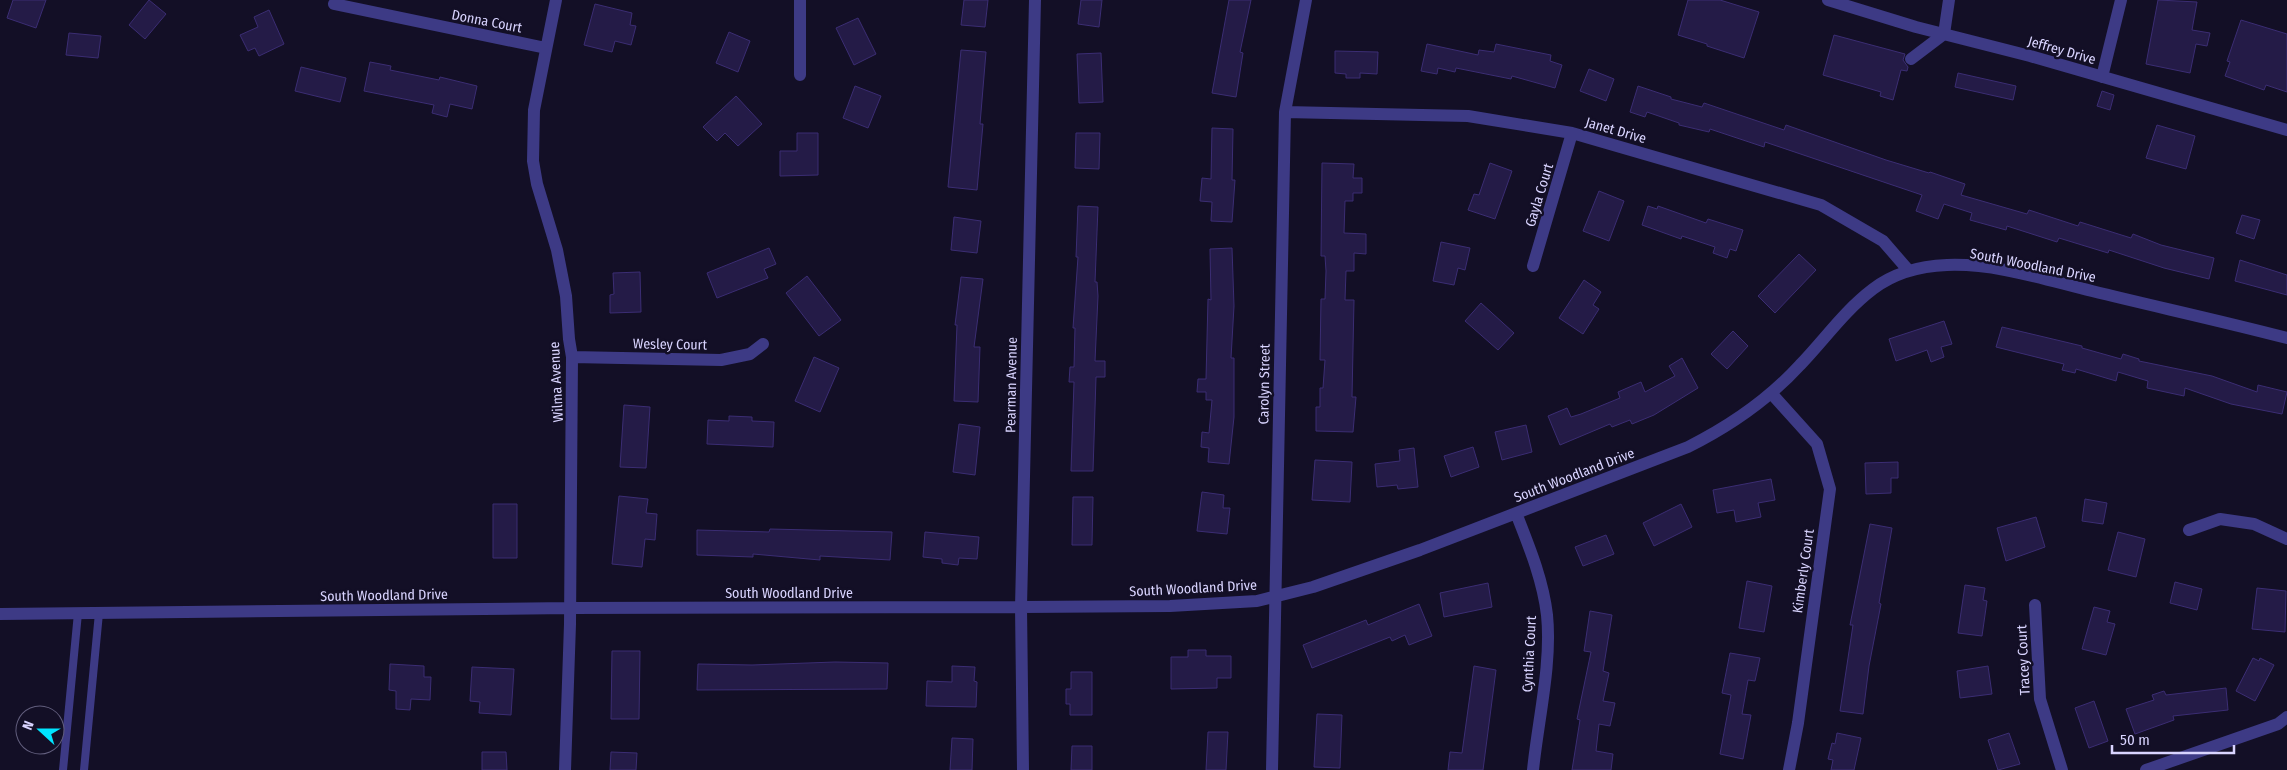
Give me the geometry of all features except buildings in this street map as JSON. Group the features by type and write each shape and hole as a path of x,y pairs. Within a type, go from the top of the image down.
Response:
{"street":[{"name":"Wilma Avenue","path":"556,0 534,110 532,161 546,218 557,250 566,296 572,357 570,608 565,770"},
{"path":"800,0 800,74"},
{"name":"Pearman Avenue","path":"1023,770 1021,608 1035,0"},
{"name":"Carolyn Street","path":"1272,770 1284,112 1306,0"},
{"name":"Jeffrey Drive","path":"1828,0 2287,130"},
{"path":"1911,59 1944,34 1949,0"},
{"path":"2102,77 2121,0"},
{"name":"Donna Court","path":"334,4 546,48"},
{"name":"Janet Drive","path":"1284,112 1468,116 1572,133 1821,205 1883,241 1909,271"},
{"name":"Gayla Court","path":"1533,266 1572,133"},
{"name":"South Woodland Drive","path":"0,614 570,608 1021,608 1218,604 1275,597 1313,587 1516,513 1688,447 1738,419 1771,393 1801,365 1854,304 1875,287 1909,271 1947,265 1999,270 2226,322 2287,338"},
{"name":"Wesley Court","path":"572,357 721,360 750,354 763,344"},
{"name":"Kimberly Court","path":"1771,393 1817,444 1830,489 1798,723 1789,770"},
{"name":"Cynthia Court","path":"1516,513 1536,566 1547,616 1546,663 1533,770"},
{"path":"2189,530 2220,519 2254,524 2287,539"},
{"name":"Tracey Court","path":"2035,605 2040,699 2062,770"},
{"path":"2146,770 2278,724 2287,717"}],"lane":[{"path":"63,770 78,613"},
{"path":"84,770 99,613"}]}
